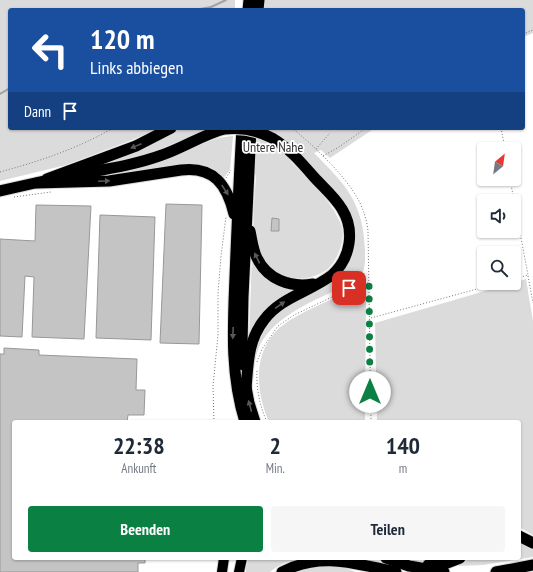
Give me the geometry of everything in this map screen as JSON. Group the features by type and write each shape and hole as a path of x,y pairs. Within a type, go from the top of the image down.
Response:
{"highway":[{"path":"37,183 136,146 167,130"},
{"path":"0,191 148,160 176,150 208,135 224,130"},
{"path":"242,130 233,349 237,390 243,419"},
{"path":"246,389 250,348 260,325 276,307 326,278 340,266 348,250 349,232 347,220 335,199 291,151 272,138 250,130"},
{"path":"251,130 246,211 242,347 246,389 254,420"},
{"path":"37,183 109,181 187,169 205,172 221,183 230,199 237,224"},
{"path":"246,211 255,254 260,264 269,273 286,283 300,286 313,284 326,278"},
{"path":"521,537 533,543"},
{"path":"282,572 298,565 324,560 343,561 397,572"},
{"path":"368,560 397,572"},
{"path":"392,560 409,566 444,572"},
{"path":"409,566 438,565 455,560"},
{"path":"496,572 533,565"}],"main road":[{"path":"222,572 224,560"},
{"path":"239,572 242,560"}],"path":[{"path":"0,172 54,156 96,138 110,130"},
{"path":"294,130 322,156 347,183 364,212 368,231 371,420"},
{"path":"322,156 339,147 363,130"},
{"path":"501,130 504,142"},
{"path":"315,149 330,133"},
{"path":"221,183 232,168"},
{"path":"511,186 533,303"},
{"path":"214,420 213,386 218,335 218,293 226,217"},
{"path":"521,277 528,275"},
{"path":"257,364 262,349 278,326 294,315 349,288 369,282"},
{"path":"370,318 477,289"},
{"path":"257,371 256,378 258,396 266,420"}],"green space":[{"path":"0,0 235,0 235,8 8,8 8,130 154,130 66,165 0,181"},
{"path":"262,0 533,0 533,33 525,36 525,8 261,8"},
{"path":"175,130 205,130 146,155 83,168 158,140"},
{"name":"Untere Nahe","path":"255,130 372,130 330,158 321,150 314,153 344,185 351,196 361,219 365,250 362,274 357,281 299,308 285,317 273,328 263,340 257,353 253,381 251,365 260,330 284,305 320,288 355,233 303,157 291,162 318,189 335,212 343,231 342,239 340,249 330,267 316,276 295,278 285,277 276,273 261,260 257,250 254,232 256,175 252,176"},
{"path":"233,136 230,170 222,180 216,174 136,174 76,178 150,163 223,137"},
{"path":"252,255 257,266 304,289 249,338"},
{"path":"526,279 533,321 533,535 521,528 521,420 377,420 375,323 488,290 521,290 521,280"},
{"path":"356,290 362,293 366,299 365,420 268,420 260,393 259,379 263,352 270,339 279,328 292,319 350,291"},
{"path":"521,543 533,549 533,557 521,559"},
{"path":"248,560 294,560 277,567 270,572 246,572"},
{"path":"468,560 514,560 483,565 457,566"},
{"path":"317,566 342,567 356,572 292,572"}],"building":[{"path":"166,204 202,205 199,344 160,343"},
{"path":"36,205 91,206 84,339 32,337 34,277 25,276 22,337 0,336 0,239 35,241"},
{"path":"100,215 155,217 151,340 96,338"},
{"path":"272,218 279,219 279,231 271,231"},
{"path":"4,348 39,350 39,355 137,359 136,390 145,390 144,415 128,415 127,420 12,420 12,560 145,560 145,563 138,563 138,572 0,572 0,354 4,354"}],"waterway":[{"path":"206,8 226,0"},
{"path":"0,94 8,89"}],"route":[{"path":"349,288 369,282 370,392"}]}
